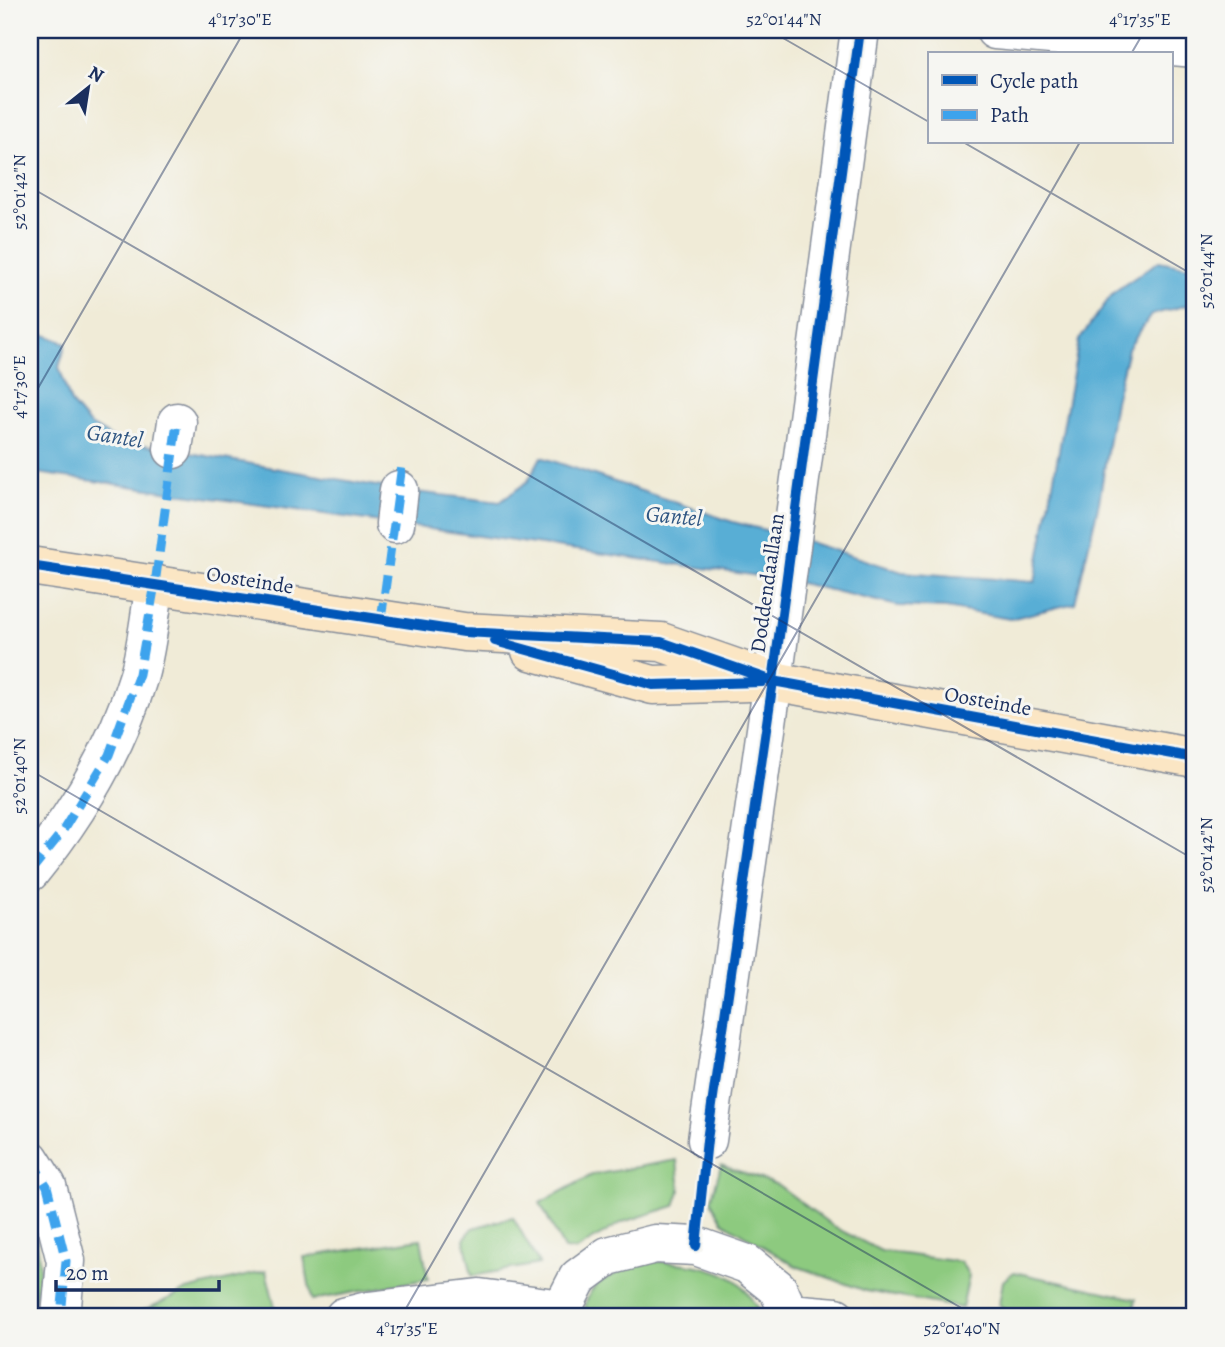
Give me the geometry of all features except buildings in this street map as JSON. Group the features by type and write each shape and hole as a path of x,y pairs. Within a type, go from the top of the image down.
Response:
{"street":[{"name":"Doddendaallaan","path":"707,1140 793,537 860,30"},
{"path":"995,30 1195,48"},
{"name":"Oosteinde","path":"30,566 464,632 653,685 773,681 1195,758"},
{"path":"30,872 62,832 109,755 139,674 155,584"},
{"path":"30,1159 47,1186 66,1261 61,1317"},
{"path":"345,1317 368,1311 479,1298 563,1313 578,1278 608,1256 655,1244 696,1246 747,1264 778,1289 789,1315 836,1317"}],"green space":[{"path":"677,1160 680,1191 675,1206 623,1222 576,1250 564,1249 540,1203 592,1175"},
{"path":"721,1165 778,1185 834,1227 881,1251 961,1262 969,1276 962,1308 866,1291 796,1266 723,1222 711,1201"},
{"path":"30,1213 38,1250 39,1275 30,1311"},
{"path":"513,1217 539,1264 472,1276 464,1239 473,1228"},
{"path":"421,1239 428,1279 312,1300 304,1257"},
{"path":"653,1261 700,1266 734,1279 758,1309 757,1317 586,1317 586,1304 597,1285 606,1278"},
{"path":"266,1271 276,1311 249,1317 130,1317 187,1290"},
{"path":"1014,1272 1136,1299 1133,1317 1011,1316 999,1304 1003,1281"}],"water":[{"name":"Gantel","path":"1159,261 1195,268 1195,306 1187,305 1151,315 1128,349 1115,401 1099,502 1075,603 1010,619 946,608 898,606 787,580 30,472 33,364 30,362 30,329 66,343 59,367 71,403 89,424 116,440 399,490 500,502 528,481 541,457 733,522 793,537 902,572 1035,582 1079,340 1114,292"}],"marked path":[{"path":"30,872 62,832 109,755 139,674 155,584 177,422"},
{"path":"381,620 402,465"},
{"path":"30,1159 47,1186 66,1261 61,1317"}],"cycle path":[{"path":"696,1246 707,1140 773,681 860,30"},
{"path":"30,566 464,632 661,642 773,681 1195,758"},
{"path":"495,641 653,685 762,682"}]}
